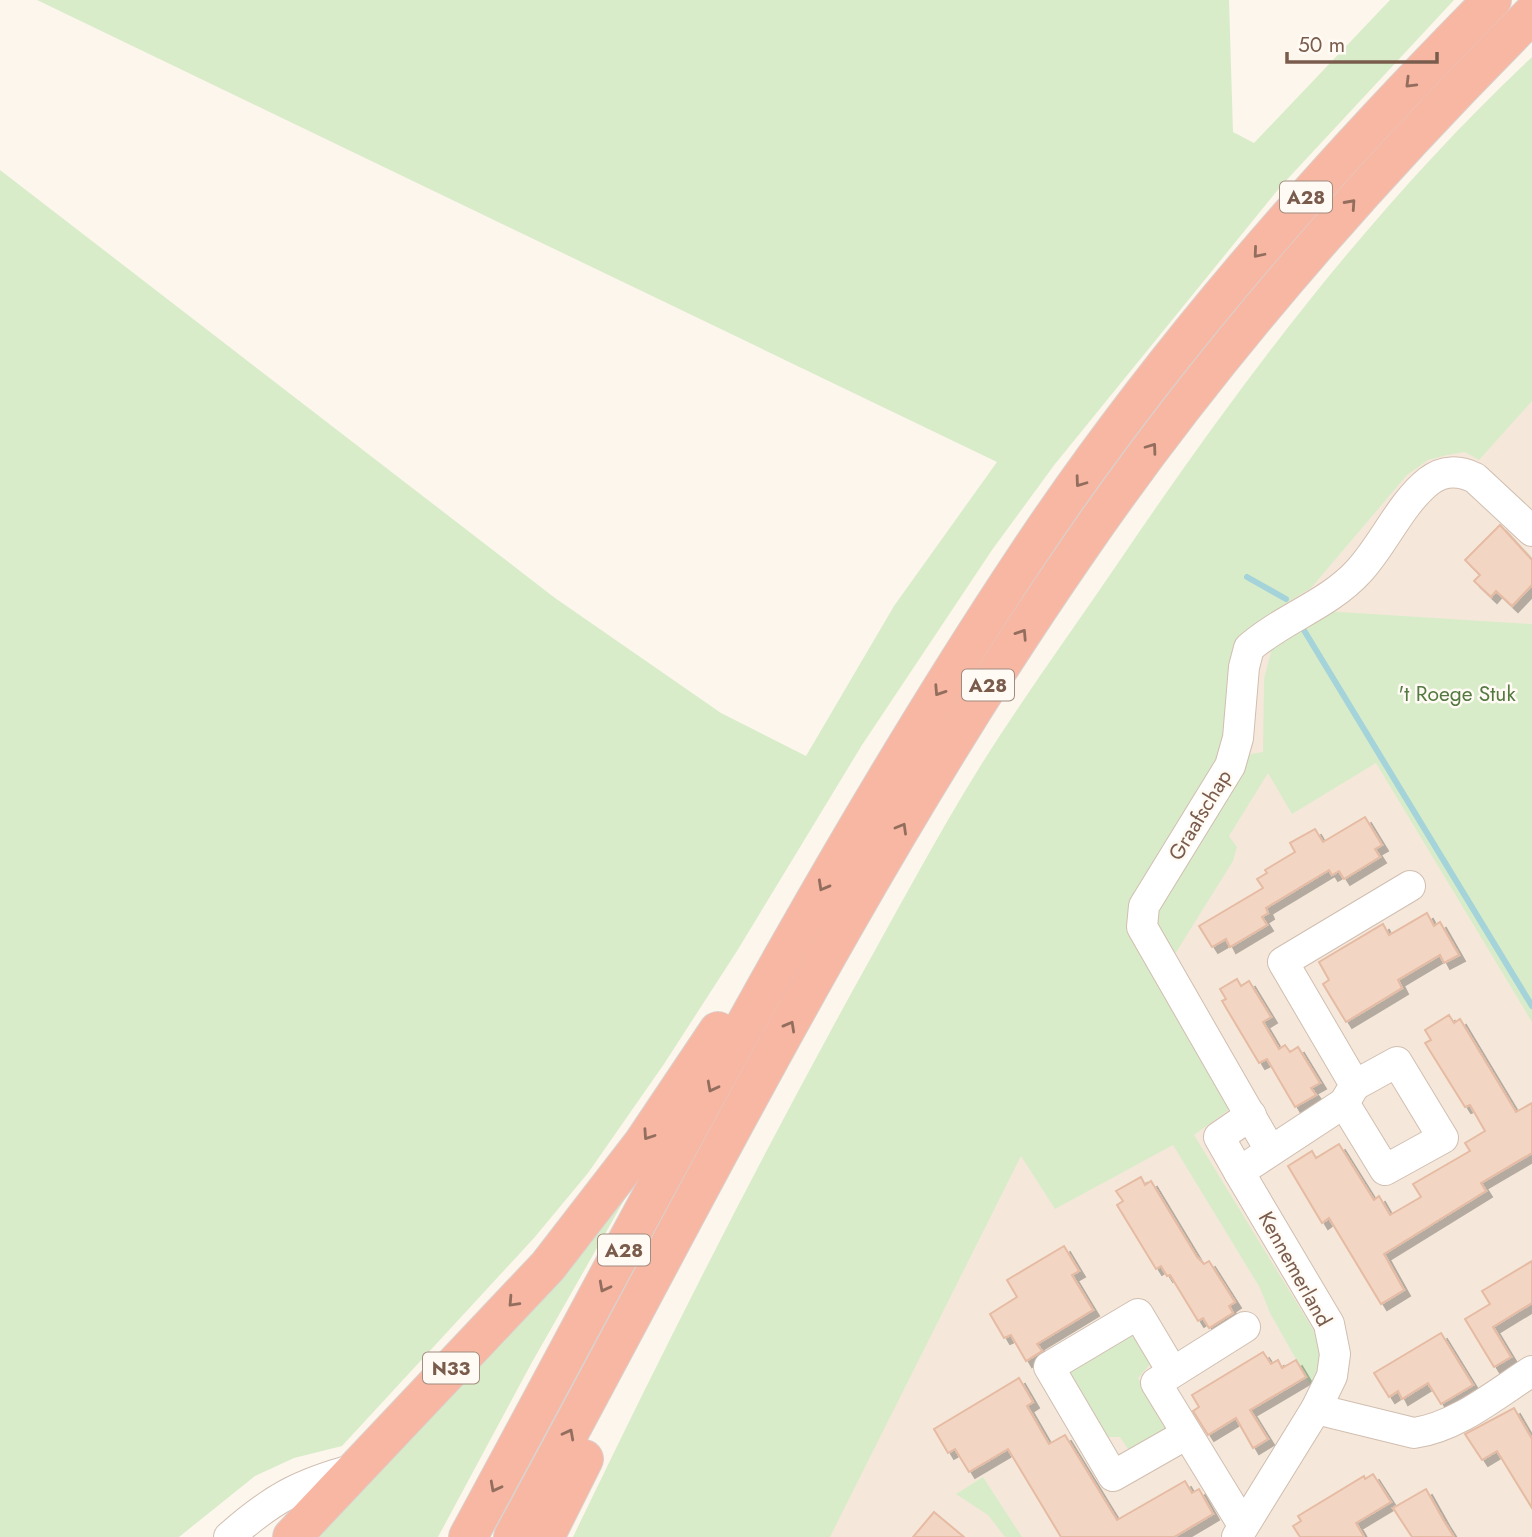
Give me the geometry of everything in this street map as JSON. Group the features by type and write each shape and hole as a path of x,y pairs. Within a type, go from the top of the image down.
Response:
{"highway":[{"name":"A28","path":"468,1537 779,962 929,707 1028,553 1134,407 1297,207 1400,93 1492,0"},
{"name":"A28","path":"513,1537 758,1086 917,801 973,709 1085,540 1181,409 1323,234 1428,118 1532,14"},
{"name":"N33","path":"292,1537 548,1266 643,1143 713,1037 779,962"},
{"path":"545,1537 627,1374 758,1086"}],"street":[{"name":"Graafschap","path":"1270,1150 1147,938 1142,917 1144,906 1230,766 1238,738 1244,667 1249,648 1329,598 1359,571 1424,487 1443,473 1465,473 1475,478 1532,531"},
{"path":"1239,1172 1350,1094 1283,962 1410,886"},
{"name":"Kennemerland","path":"1172,1371 1156,1383 1240,1531 1316,1409 1332,1376 1335,1354 1329,1324 1219,1137 1251,1115"},
{"path":"1185,1435 1113,1476 1049,1367 1138,1314 1172,1371 1245,1327"},
{"path":"1316,1409 1414,1433 1430,1431 1450,1422 1532,1371"},
{"path":"229,1537 277,1499 311,1481 355,1469"}],"shaded area":[{"path":"1532,110 1532,1537 631,1537"}],"green space":[{"path":"37,0 1229,0 1233,132 1254,143 1390,0 1454,0 1281,186 1055,464 992,550 862,745 737,951 664,1064 588,1173 534,1238 342,1446 294,1458 255,1476 179,1537 0,1537 0,170 555,598 721,713 806,756 894,606 997,462"},
{"path":"1532,57 1532,401 1479,460 1465,452 1447,455 1428,460 1407,475 1311,588 1285,604 1248,638 1228,750 1141,900 1237,1104 1194,1135 1314,1331 1321,1358 1311,1386 1270,1313 1260,1288 1173,1145 1055,1209 1021,1156 830,1537 573,1537 780,1125 931,849 997,740 1163,498 1259,365 1362,236 1416,175"},
{"name":"'t Roege Stuk","path":"1324,611 1532,624 1532,1022 1376,763 1292,814 1268,773 1229,836 1237,847 1233,861 1170,962 1156,930 1158,905 1245,755 1263,752 1264,679 1273,644"},
{"path":"672,1116 531,1364 438,1537 311,1537"},
{"path":"1127,1332 1139,1333 1152,1362 1138,1378 1172,1433 1132,1455 1120,1437 1101,1437 1066,1373"},
{"path":"983,1477 1022,1537 1005,1537 988,1515 956,1494"}],"building":[{"path":"1500,525 1532,560 1532,585 1512,606 1496,591 1491,597 1474,581 1480,575 1465,560"},
{"path":"1365,817 1382,845 1375,849 1380,857 1344,879 1339,871 1332,875 1329,870 1266,908 1268,913 1262,917 1267,925 1230,947 1226,939 1212,947 1199,926 1263,888 1257,879 1267,873 1265,870 1295,852 1290,843 1315,829 1323,842"},
{"path":"1427,913 1434,926 1440,922 1459,955 1444,963 1440,955 1398,980 1402,988 1346,1022 1323,984 1329,980 1319,962 1383,924 1389,935"},
{"path":"1237,979 1241,986 1249,981 1271,1017 1263,1022 1279,1049 1285,1045 1290,1052 1298,1047 1320,1083 1311,1088 1316,1095 1295,1107 1267,1059 1259,1063 1222,1001 1226,999 1220,989"},
{"path":"1449,1015 1454,1023 1460,1019 1516,1112 1532,1103 1532,1153 1481,1183 1486,1191 1384,1254 1404,1290 1381,1304 1329,1218 1322,1223 1288,1166 1312,1151 1316,1158 1339,1144 1374,1200 1379,1196 1390,1215 1421,1197 1413,1184 1470,1151 1465,1143 1485,1131 1470,1105 1465,1107 1425,1043 1431,1040 1425,1030"},
{"path":"1141,1177 1145,1185 1151,1181 1197,1257 1204,1264 1209,1261 1235,1302 1229,1306 1233,1313 1209,1328 1203,1318 1198,1321 1170,1275 1167,1276 1161,1266 1156,1269 1117,1205 1123,1201 1116,1191"},
{"path":"1064,1246 1079,1271 1072,1275 1093,1310 1037,1344 1042,1351 1026,1361 1011,1335 1004,1338 990,1314 1017,1297 1007,1280"},
{"path":"1532,1261 1532,1303 1493,1327 1511,1357 1494,1367 1465,1319 1490,1304 1482,1291"},
{"path":"1441,1333 1473,1385 1441,1404 1428,1383 1402,1399 1398,1391 1389,1397 1374,1373"},
{"path":"1263,1352 1271,1364 1278,1360 1282,1368 1296,1360 1306,1377 1250,1410 1268,1439 1253,1448 1236,1418 1208,1435 1193,1411 1199,1407 1192,1395"},
{"path":"1019,1378 1033,1402 1027,1406 1049,1444 1065,1435 1117,1520 1185,1481 1192,1493 1199,1489 1213,1514 1174,1537 1061,1537 1008,1449 969,1472 955,1449 948,1453 934,1429"},
{"path":"1514,1408 1532,1439 1532,1508 1497,1451 1482,1460 1465,1434"},
{"path":"1373,1474 1391,1502 1356,1523 1364,1537 1300,1537 1293,1526 1301,1521 1298,1516 1364,1476 1365,1479"},
{"path":"1426,1489 1454,1537 1412,1537 1393,1508"},
{"path":"934,1512 964,1537 913,1537"}],"waterway":[{"path":"1247,577 1286,599"},
{"path":"1302,627 1532,1006"}]}
